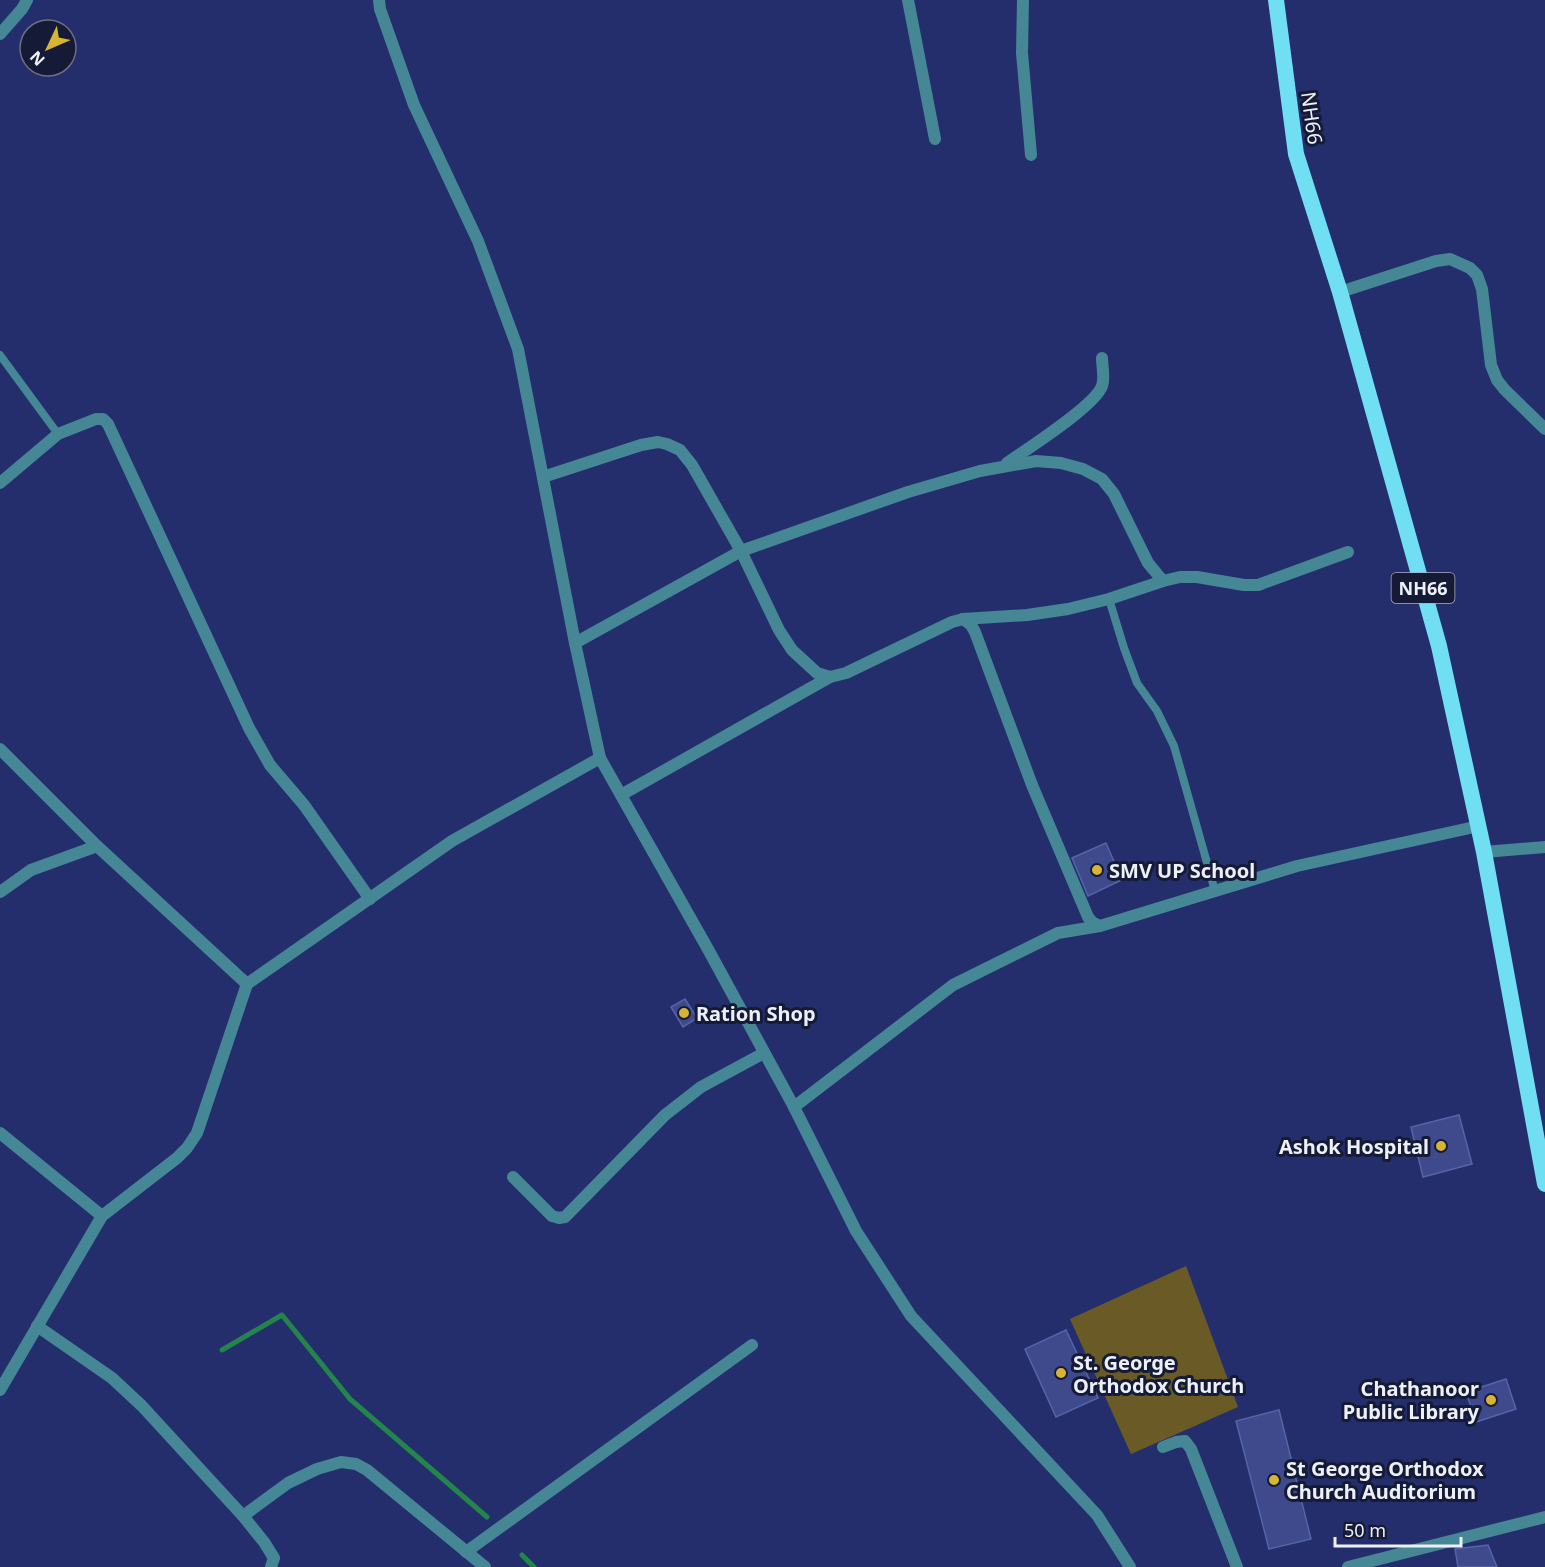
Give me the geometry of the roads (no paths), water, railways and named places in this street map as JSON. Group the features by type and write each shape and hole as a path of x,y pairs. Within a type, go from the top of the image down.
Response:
{"highway":[{"name":"NH66","path":"1276,0 1296,154 1340,292 1439,646 1479,826 1542,1149 1545,1184"}],"street":[{"path":"0,34 27,0"},
{"path":"379,0 380,9 414,105 478,242 518,349 574,643 600,758 794,1107 856,1231 911,1316 1096,1515 1130,1567"},
{"path":"908,0 935,140"},
{"path":"1023,0 1022,53 1032,155"},
{"path":"1340,292 1436,261 1450,259 1470,268 1477,275 1482,289 1491,364 1497,380 1545,429"},
{"path":"1004,466 1082,410 1097,396 1102,385 1101,358"},
{"path":"0,483 58,434 96,419 103,419 108,424 249,728 270,765 304,805 370,899"},
{"path":"543,477 641,445 658,442 680,450 692,465 741,551 779,630 792,650 817,673 830,677"},
{"path":"574,643 741,551 908,492 980,471 1036,461 1061,463 1083,469 1102,479 1114,494 1148,563 1162,581"},
{"path":"621,795 830,677 846,673 952,622 1068,609 1180,577 1258,585 1348,552"},
{"path":"963,619 971,625 975,632 1032,785 1088,916 1092,922 1100,926"},
{"path":"0,749 97,846 247,984"},
{"path":"0,1390 102,1216 177,1158 197,1133 247,984 452,842 600,758"},
{"path":"794,1107 953,985 1058,933 1100,926 1297,866 1479,826"},
{"path":"0,892 31,870 97,846"},
{"path":"1484,852 1545,847"},
{"path":"513,1177 552,1216 565,1217 665,1115 701,1087 764,1053"},
{"path":"0,1133 102,1216"},
{"path":"37,1326 112,1378 162,1426 243,1516 272,1552 274,1557 271,1567"},
{"path":"466,1552 752,1345"},
{"path":"1163,1447 1185,1441 1191,1449 1237,1567"},
{"path":"243,1516 288,1483 317,1469 340,1462 356,1464 367,1470 485,1567"},
{"path":"1348,1567 1545,1517"}],"lane":[{"path":"0,355 58,434"},
{"path":"1109,599 1137,683 1157,711 1174,746 1215,891"}],"waterway":[{"path":"222,1350 282,1315 350,1399 487,1517"},
{"path":"522,1555 534,1567"}],"place":[{"name":"SMV UP School","path":"1097,870"},
{"name":"Ration Shop","path":"684,1013"},
{"name":"Ashok Hospital","path":"1441,1146"},
{"name":"St. George Orthodox Church","path":"1061,1373"},
{"name":"Chathanoor Public Library","path":"1491,1400"},
{"name":"St George Orthodox Church Auditorium","path":"1274,1480"}]}
